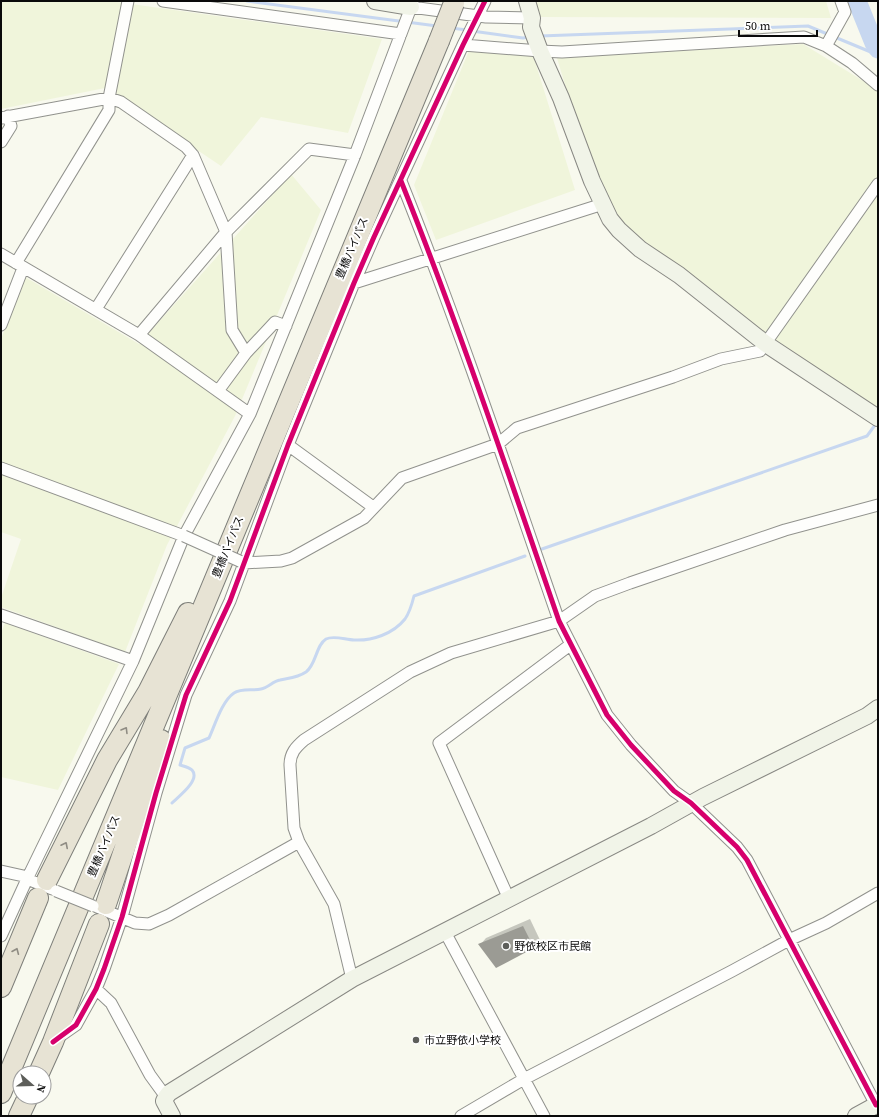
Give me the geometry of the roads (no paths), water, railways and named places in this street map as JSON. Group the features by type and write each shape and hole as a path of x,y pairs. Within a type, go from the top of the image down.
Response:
{"highway":[{"name":"豊橋バイパス","path":"1,1093 455,2"},
{"path":"52,886 107,760 148,692 209,568 237,525"},
{"path":"43,1065 53,1042 170,714 207,598"},
{"path":"1,987 38,898"},
{"path":"20,1116 25,1105"}],"street":[{"path":"1,325 19,265 109,110 109,98 128,1"},
{"path":"163,1 402,31"},
{"path":"375,1 476,19 486,17 531,22"},
{"path":"53,1042 76,1025 96,989 122,916 186,694 230,601 288,445 354,283 400,181 485,1"},
{"path":"527,1 531,22 539,48 561,98 592,181 610,219 619,230 640,248 679,275 766,344 878,418"},
{"path":"827,44 844,12 841,1"},
{"path":"1,936 27,878 132,661 184,536 250,414 355,155 411,7"},
{"path":"465,42 570,51 804,37 827,44 878,85"},
{"path":"1,142 11,126 5,117 109,98 121,102 186,147 193,156 226,232 232,330 246,353"},
{"path":"139,335 226,232 309,149 355,155"},
{"path":"96,309 193,156"},
{"path":"400,181 432,259 559,621 570,645 607,716 630,745 674,791 691,803 737,847 747,860 877,1104 856,1116"},
{"path":"1,468 184,536 244,563 281,561 292,558 364,518 402,478 498,444 517,428 673,377 721,359 760,351 878,184"},
{"path":"354,283 603,204"},
{"path":"1,254 139,335 250,414"},
{"path":"218,391 246,353 275,322 286,326"},
{"path":"288,445 373,507"},
{"path":"352,979 334,904 299,842 294,828 290,759 295,748 304,740 410,672 451,653 559,621 596,596 630,583 785,530 878,505"},
{"path":"1,615 132,661"},
{"path":"509,899 439,743 570,645"},
{"path":"172,1116 164,1101 169,1093 352,979 644,829 691,803 867,716 878,708"},
{"path":"1,871 52,886 99,911 122,916 135,923 149,924 169,915 299,842"},
{"path":"461,1116 524,1079 725,975 789,940 826,923 878,893"},
{"path":"445,932 544,1116"},
{"path":"96,989 111,1003 150,1075 166,1097"}],"waterway":[{"path":"247,1 437,26"},
{"path":"857,1 874,43 878,49"},
{"path":"540,36 808,26 878,55"},
{"path":"451,28 467,30"},
{"path":"472,31 523,38 530,37"},
{"path":"542,549 867,436 875,425"},
{"path":"172,803 188,788 194,779 192,770 188,767 180,765 185,748 209,738 222,707 234,693 237,691 258,690 277,681 299,676 306,672 312,665 320,646 326,639 336,638 361,640 382,636 394,629 405,619 410,611 414,596 525,556"}],"place":[{"name":"野依校区市民館","path":"506,946"},
{"name":"市立野依小学校","path":"416,1040"}]}
